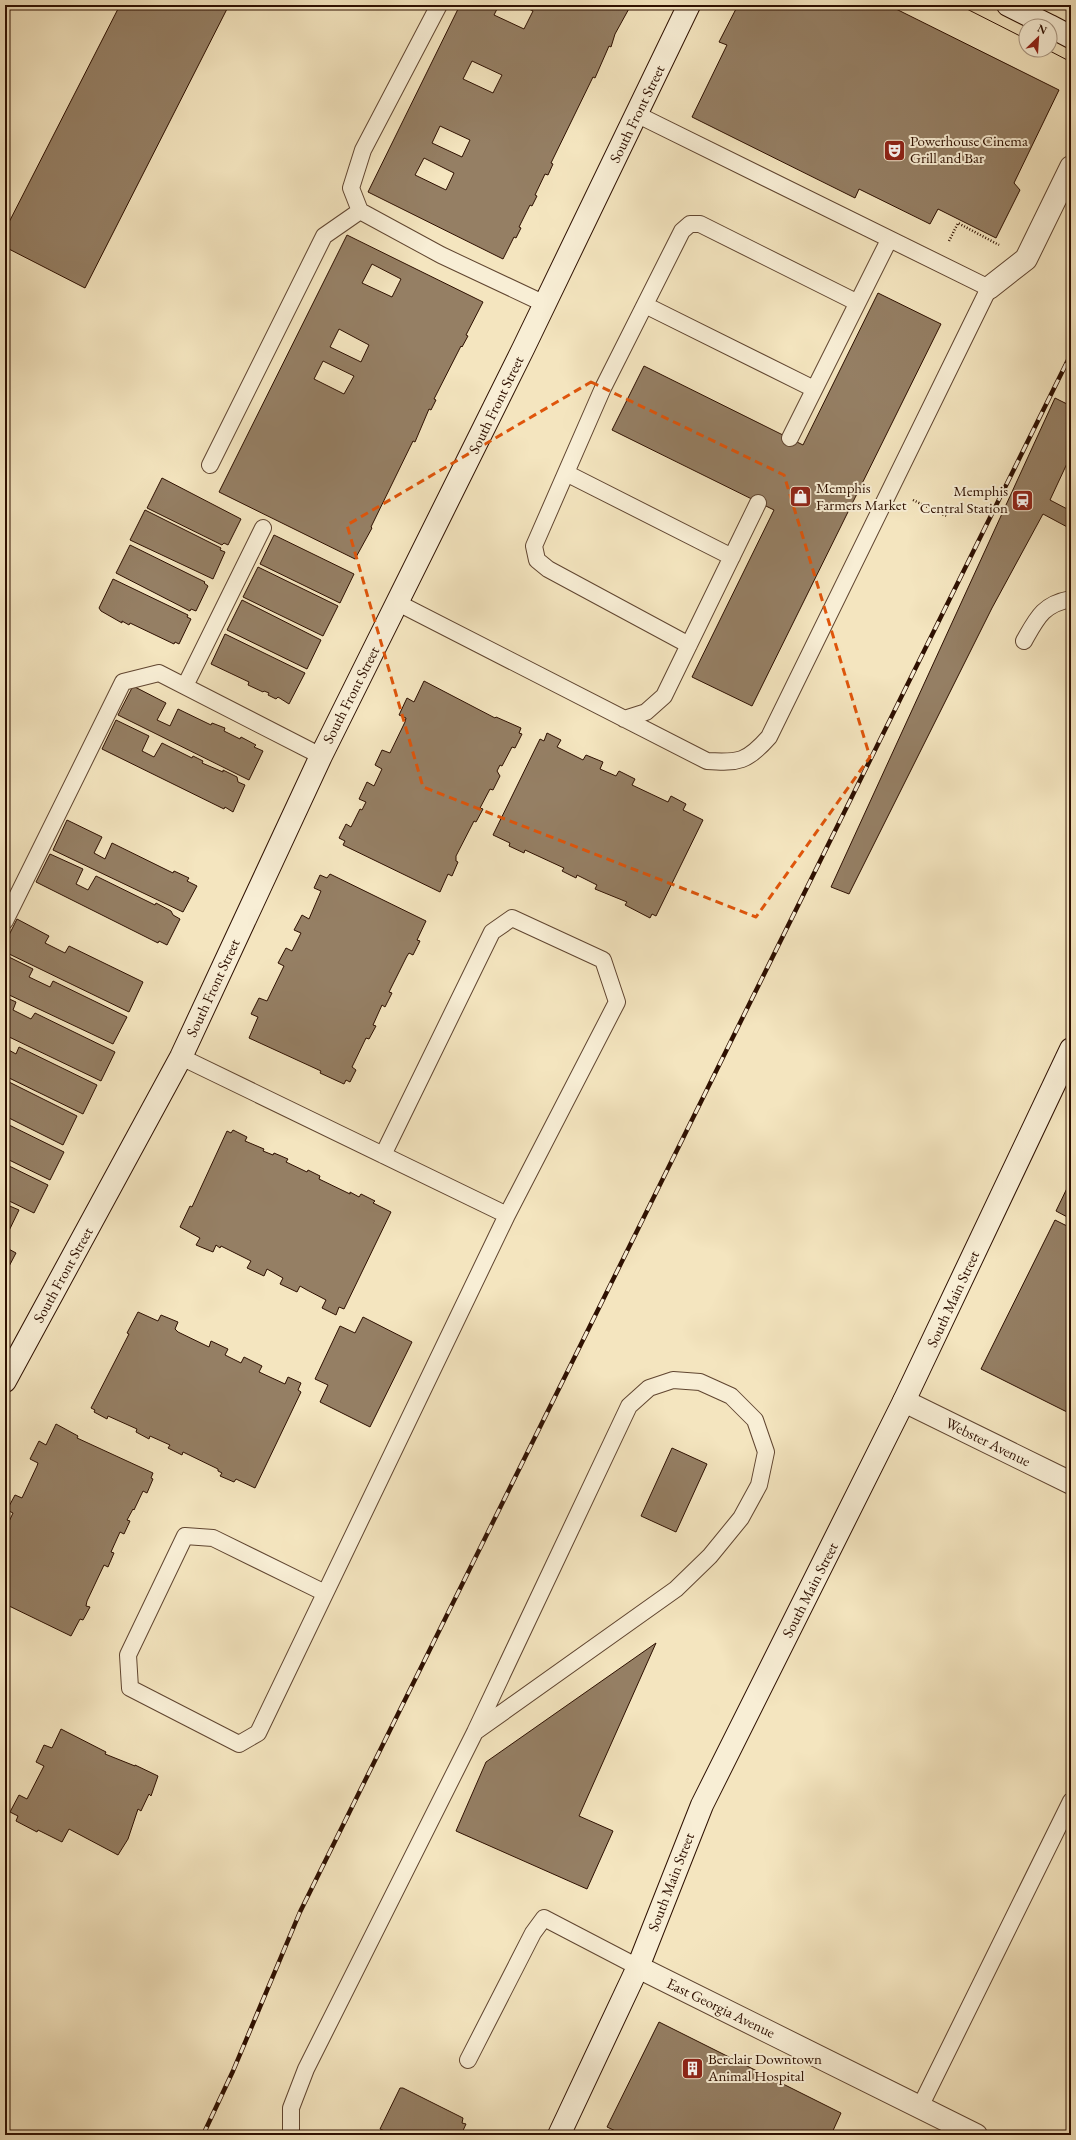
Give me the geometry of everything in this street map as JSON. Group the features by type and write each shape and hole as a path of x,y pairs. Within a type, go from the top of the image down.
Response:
{"main road":[{"name":"South Front Street","path":"5,1381 181,1057 321,756 545,304 689,5"},
{"path":"1022,8 1038,18"},
{"path":"1058,30 1071,37"},
{"path":"988,288 1026,259 1071,167"},
{"name":"South Main Street","path":"559,2135 638,1967 702,1805 904,1401 1071,1049"},
{"name":"Webster Avenue","path":"904,1401 1071,1483"},
{"name":"East Georgia Avenue","path":"638,1967 976,2135"}],"lane":[{"path":"439,5 363,150 351,188 360,211 440,255 545,304"},
{"path":"398,603 707,761 734,762 756,752 769,737 988,288 636,114"},
{"path":"210,465 324,236 360,211"},
{"path":"689,645 548,569 537,560 534,546 603,388 682,231 690,224 700,224 856,302"},
{"path":"790,438 856,302 889,240"},
{"path":"644,305 814,389"},
{"path":"566,473 732,557"},
{"path":"624,719 646,712 664,696 758,503"},
{"path":"185,686 263,528"},
{"path":"1024,642 1038,617 1056,602 1071,599"},
{"path":"5,921 123,682 160,673 321,756"},
{"path":"324,1593 213,1538 186,1536 128,1655 130,1688 238,1744 258,1733 507,1215 617,1002 603,960 512,918 492,932 383,1155"},
{"path":"181,1057 507,1215"},
{"path":"291,2135 291,2108 306,2069 475,1732 630,1406 649,1388 673,1380 700,1382 731,1396 756,1420 766,1452 759,1485 741,1518 710,1556 676,1589 475,1732"},
{"path":"920,2107 1071,1800"},
{"path":"468,2060 533,1933 544,1918 638,1967"}],"path":[{"path":"939,264 958,222 1026,259"},
{"path":"890,488 946,516"}],"highlighted area":[{"path":"591,382 784,475 870,757 756,917 423,787 347,525"}],"building":[{"path":"120,5 229,5 85,288 5,247 5,230"},
{"path":"460,5 499,5 494,15 524,29 533,11 521,5 631,5 615,34 611,47 609,46 595,78 593,77 551,163 553,164 548,175 545,174 535,195 537,196 532,206 530,205 519,227 521,228 516,238 514,237 503,259 368,192","holes":["472,61 502,75 493,93 463,79","440,126 470,140 462,157 432,143","424,158 454,173 446,190 415,175"]},
{"name":"Powerhouse Cinema Grill and Bar","path":"738,5 888,5 1059,90 1014,183 1020,190 996,238 938,209 930,224 859,189 855,198 692,117 727,45 719,42"},
{"path":"347,235 483,302 466,335 468,336 462,347 461,346 434,399 436,400 431,410 429,409 415,442 413,441 371,527 372,528 355,559 219,492","holes":["372,264 401,279 392,297 362,283","339,329 369,345 361,362 330,347","323,361 354,376 344,394 314,379"]},
{"name":"Memphis Farmers Market","path":"878,293 941,324 752,706 692,677 774,510 612,430 644,366 803,445"},
{"path":"1055,398 1071,406 1071,455 1050,500 1071,511 1071,529 1043,514 992,608 849,894 831,887"},
{"path":"162,478 241,519 228,545 224,543 222,545 147,508"},
{"path":"145,510 221,548 220,550 225,552 213,579 130,540"},
{"path":"274,535 354,574 340,603 260,564"},
{"path":"130,545 205,582 204,583 208,586 196,611 191,609 190,611 116,573"},
{"path":"258,567 338,606 323,636 243,597"},
{"path":"113,579 188,615 187,617 191,619 179,644 175,642 174,644 130,623 129,625 122,621 122,623 101,611 99,608"},
{"path":"242,600 321,640 307,669 227,630"},
{"path":"225,634 305,673 289,704 278,697 276,699 268,695 269,693 263,692 248,685 249,682 211,664"},
{"path":"424,681 495,718 496,717 521,728 519,733 522,734 515,748 512,747 502,766 500,765 497,771 500,776 493,790 490,789 480,808 483,809 476,822 474,821 456,856 456,861 458,862 452,876 448,874 440,892 343,845 345,841 339,838 346,824 351,827 360,809 362,810 366,802 359,799 367,782 374,786 382,769 375,765 382,750 390,753 405,722 406,718 399,715 407,698 414,702"},
{"path":"133,686 166,703 157,720 170,726 178,709 211,725 212,723 225,728 224,731 240,739 241,737 256,745 254,747 263,751 249,780 118,715"},
{"path":"116,720 149,736 142,751 154,757 162,743 192,758 193,756 203,761 202,763 223,772 223,770 237,777 238,782 245,785 233,812 102,749"},
{"path":"547,733 561,740 557,747 583,760 586,755 603,762 600,769 616,776 619,771 635,779 632,785 668,802 671,796 686,804 683,810 703,820 656,916 652,914 650,918 625,905 627,902 595,889 597,885 577,875 576,878 562,871 564,868 525,850 524,853 509,846 510,843 493,835 540,739 544,741"},
{"path":"67,820 102,837 94,853 105,859 112,843 173,873 174,871 189,878 187,881 197,886 183,912 53,850"},
{"path":"50,854 83,869 76,884 88,890 96,876 155,905 156,903 171,911 173,915 180,919 167,945 159,941 158,943 36,882"},
{"path":"330,874 426,921 417,940 420,941 413,955 409,953 407,956 389,992 392,993 385,1007 382,1005 373,1025 376,1026 369,1039 366,1038 352,1067 356,1070 350,1082 346,1080 344,1084 320,1073 321,1071 249,1038 258,1017 251,1014 259,998 267,1001 284,966 278,963 286,948 292,951 301,933 294,930 302,915 309,919 321,891 314,888 320,875 327,878"},
{"path":"17,919 49,936 45,943 65,953 69,946 143,982 129,1012 5,952 5,943"},
{"path":"5,955 33,969 29,977 50,987 53,981 127,1017 113,1044 5,993"},
{"path":"5,997 16,1002 13,1010 31,1019 35,1013 115,1052 101,1081 5,1035"},
{"path":"19,1047 97,1085 83,1114 5,1076 5,1048 16,1054"},
{"path":"5,1080 77,1116 63,1145 5,1116"},
{"path":"5,1123 64,1152 50,1180 5,1158"},
{"path":"233,1130 247,1137 245,1141 264,1149 263,1151 273,1155 274,1153 288,1159 286,1162 307,1172 308,1170 320,1176 319,1179 350,1194 350,1192 359,1197 361,1194 375,1201 373,1203 391,1212 344,1309 339,1307 336,1315 322,1308 326,1300 300,1286 297,1292 280,1284 283,1278 267,1269 264,1276 247,1268 251,1261 221,1246 220,1248 216,1245 213,1252 196,1245 200,1238 180,1227 190,1206 192,1207 227,1131 231,1133"},
{"path":"5,1164 48,1185 34,1213 5,1199"},
{"path":"1071,1180 1071,1219 1056,1211"},
{"path":"5,1204 19,1210 5,1239"},
{"path":"1055,1220 1071,1228 1071,1414 981,1369"},
{"path":"5,1247 16,1253 5,1274"},
{"path":"138,1312 158,1321 161,1315 178,1322 175,1329 178,1332 209,1347 211,1341 228,1349 225,1355 241,1363 244,1357 262,1366 259,1372 285,1384 288,1377 301,1383 298,1390 301,1392 255,1488 236,1479 234,1482 220,1476 222,1473 218,1471 218,1469 183,1452 182,1455 168,1448 170,1445 150,1436 149,1439 136,1432 137,1429 108,1416 107,1419 94,1412 95,1410 91,1408 129,1334 127,1333"},
{"path":"363,1317 412,1342 370,1427 320,1402 328,1385 315,1379 340,1326 355,1333"},
{"path":"56,1424 78,1436 77,1438 153,1473 151,1478 153,1479 147,1493 143,1491 134,1510 133,1509 127,1520 130,1521 124,1534 120,1532 111,1552 114,1553 108,1567 104,1565 87,1601 86,1606 90,1607 83,1620 80,1619 71,1636 5,1604 5,1530 13,1513 7,1510 15,1495 22,1498 38,1463 30,1459 39,1441 46,1445"},
{"path":"672,1448 707,1464 676,1532 641,1516"},
{"path":"656,1643 579,1816 613,1831 587,1889 456,1831 486,1762"},
{"path":"61,1729 106,1752 105,1754 135,1765 158,1776 151,1796 149,1794 141,1811 138,1809 128,1839 118,1855 69,1829 62,1842 38,1830 37,1832 16,1821 18,1816 10,1812 19,1795 27,1799 44,1766 36,1762 44,1745 52,1748"},
{"name":"Berclair Downtown Animal Hospital","path":"659,2022 841,2113 831,2135 624,2135 607,2127"},
{"path":"400,2088 403,2088 463,2118 462,2123 466,2124 461,2135 385,2135 387,2132 380,2129"}],"tram line":[{"path":"959,5 1018,35"},
{"path":"1058,55 1071,62"}],"railway":[{"path":"203,2135 233,2071 300,1912 1071,354"}],"place":[{"name":"Powerhouse Cinema Grill and Bar","path":"894,150"},
{"name":"Memphis Farmers Market","path":"801,497"},
{"name":"Memphis Central Station","path":"1023,500"},
{"name":"Berclair Downtown Animal Hospital","path":"693,2068"}]}
